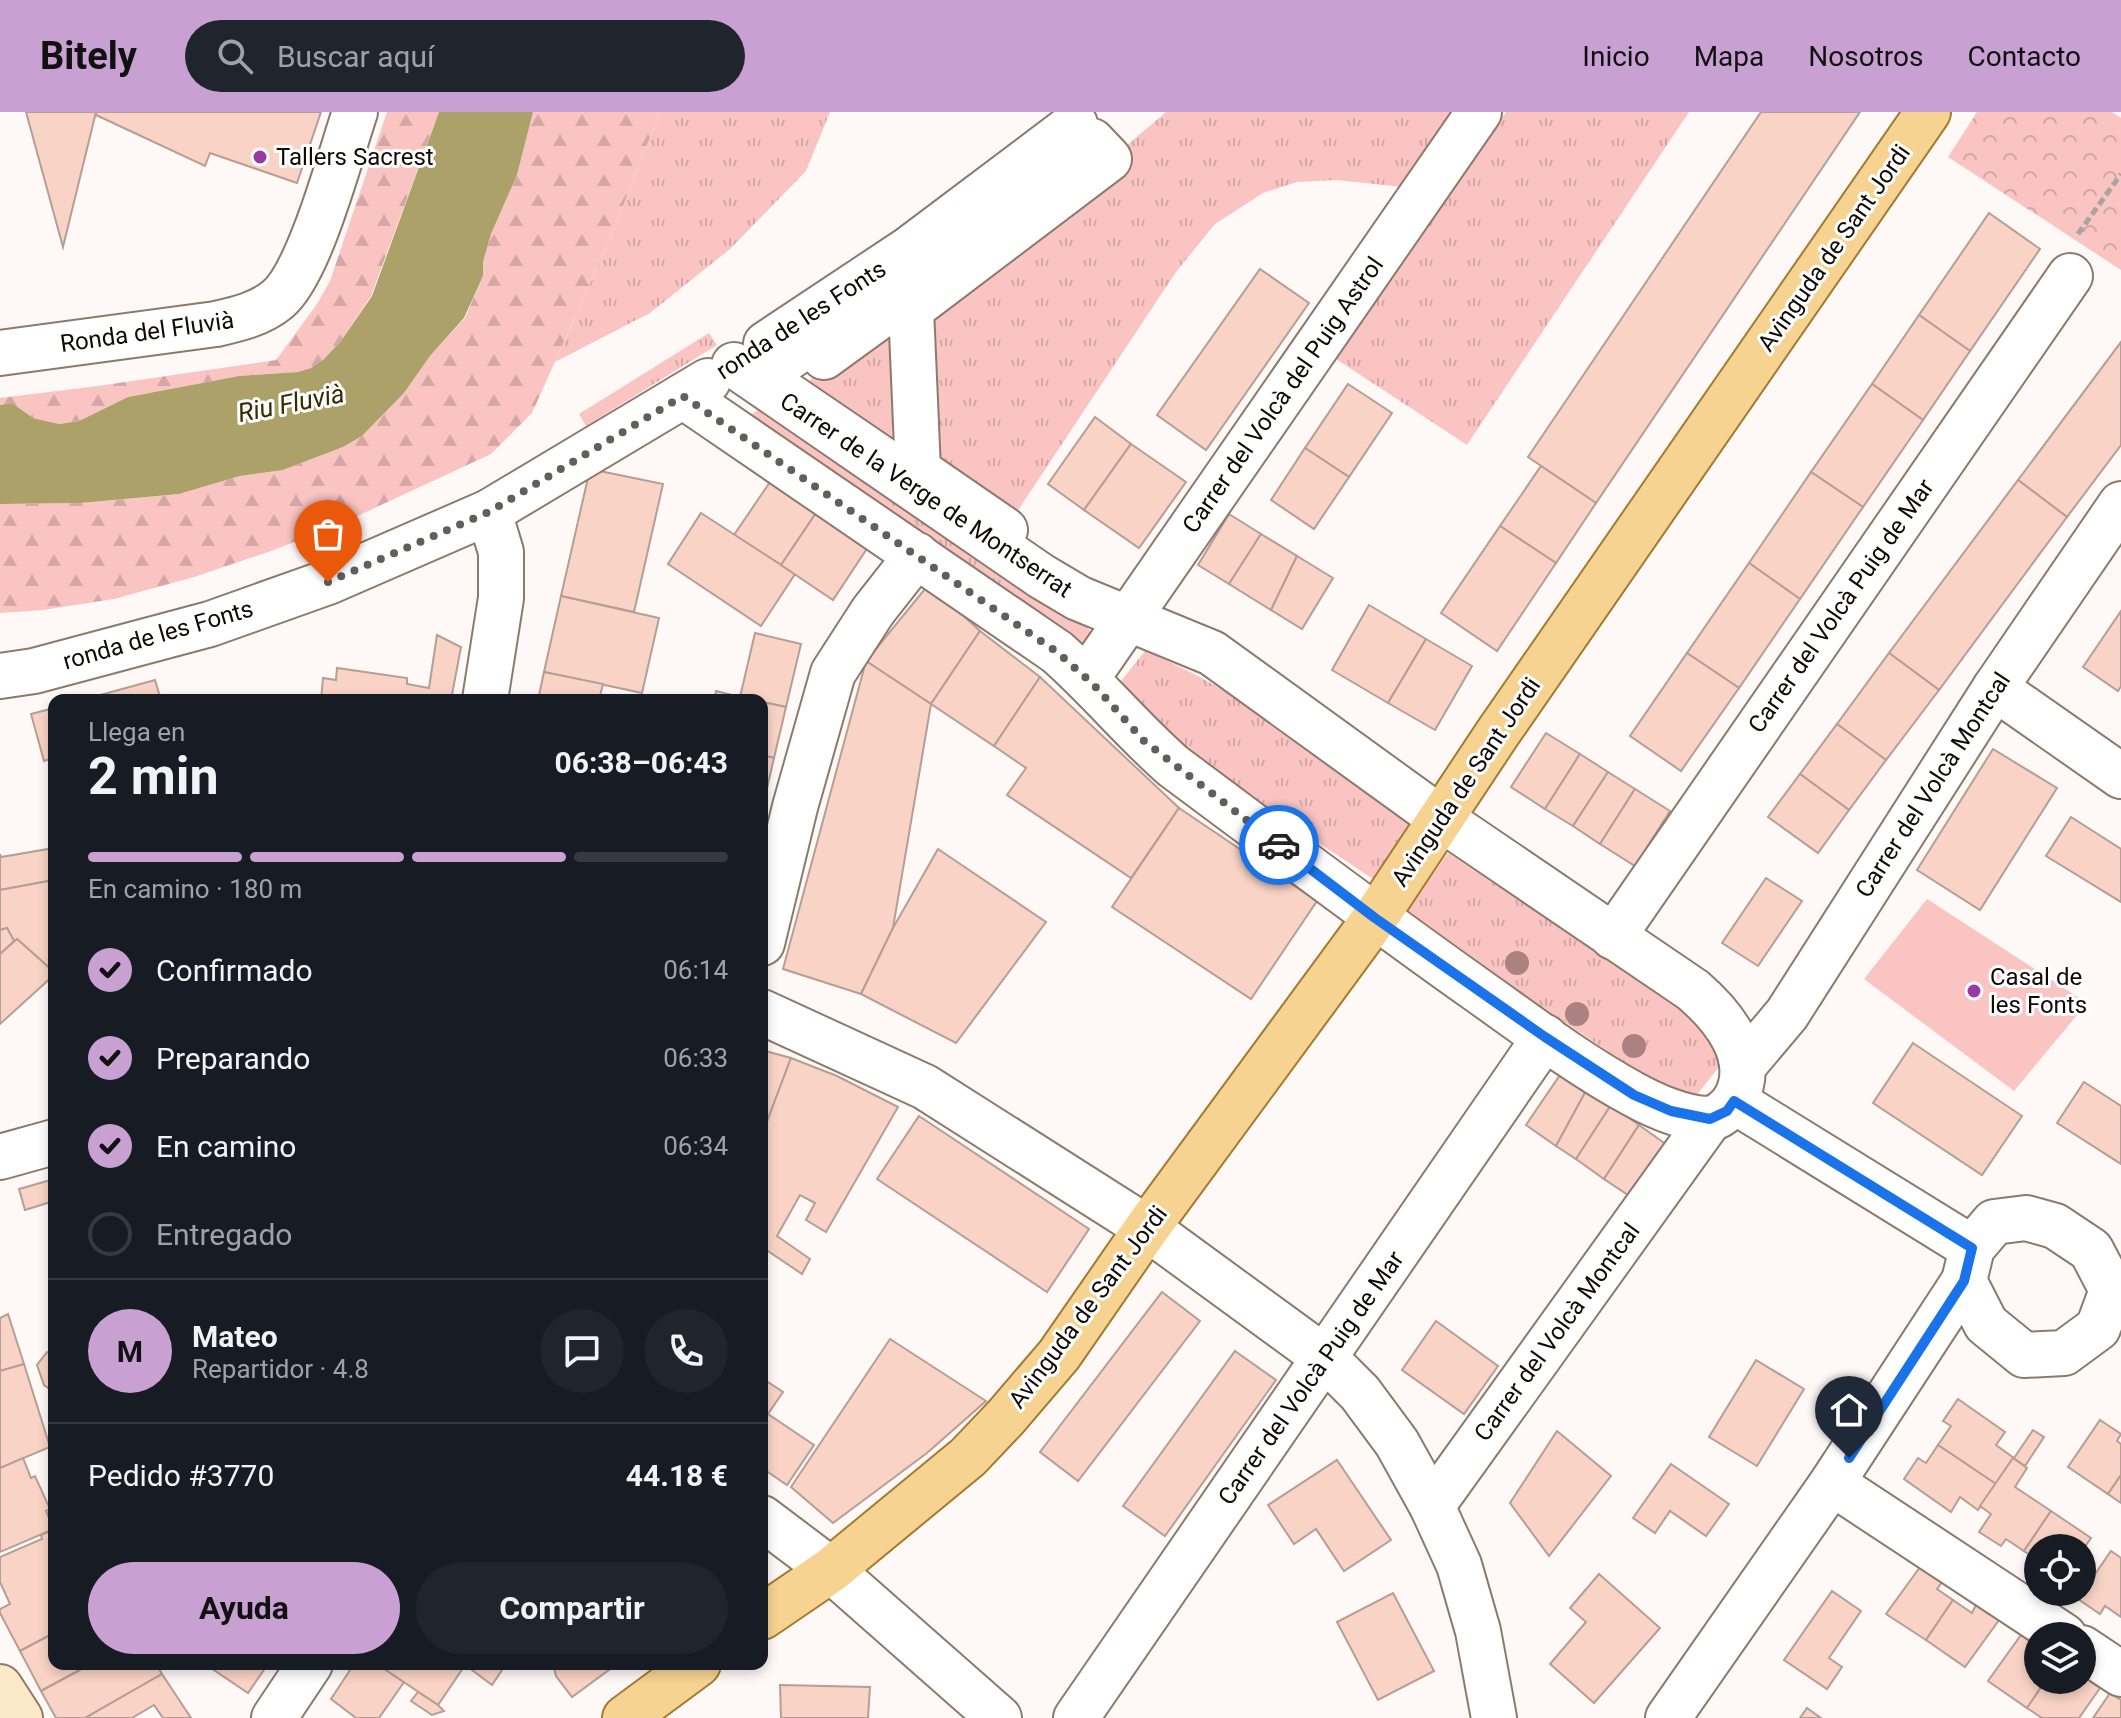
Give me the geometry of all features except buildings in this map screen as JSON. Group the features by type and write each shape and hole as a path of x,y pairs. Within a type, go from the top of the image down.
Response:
{"main road":[{"name":"Avinguda de Sant Jordi","path":"768,1613 831,1570 968,1457 1059,1355 1147,1228 1375,918 1440,818 1928,112"},
{"path":"625,1718 690,1670"},
{"path":"0,1687 20,1718"}],"street":[{"name":"Ronda del Fluvià","path":"0,353 216,324 243,318 277,301 303,265 355,112"},
{"name":"ronda de les Fonts","path":"0,676 34,671 210,624 328,582 489,512 734,365 909,249 1089,112"},
{"name":"Carrer del Volcà del Puig Astrol","path":"1087,678 1479,112"},
{"path":"1092,141 1109,159 911,309 918,470 1005,530 998,538 782,391 776,378 780,363 812,342 824,357 1059,186 1060,180 1055,174 1092,141"},
{"name":"Carrer del Volcà Puig de Mar","path":"1613,937 2070,276"},
{"name":"Carrer de la Verge de Montserrat","path":"734,365 1041,576 1078,598 1212,653 1440,818 1693,990 1713,1007 1726,1024 1729,1095"},
{"path":"683,396 1057,652 1087,678 1144,741 1173,766 1375,918 1545,1037 1634,1095 1671,1111 1729,1095 1968,1265 1986,1324 2024,1355 2064,1353 2113,1311 2091,1250 2055,1226 2026,1218 1994,1222 1968,1265 1832,1483 1668,1718"},
{"name":"Carrer del Volcà Montcal","path":"1432,1506 1787,1014 1995,688 2121,504"},
{"path":"486,694 501,598 501,552 489,512"},
{"path":"768,918 795,807 833,673 873,611 917,555"},
{"path":"1995,688 2121,776"},
{"path":"768,1015 925,1087 1147,1228 1325,1358 1360,1393 1397,1443 1432,1506 1459,1565 1484,1656 1494,1718"},
{"name":"Carrer del Volcà Puig de Mar","path":"1076,1718 1545,1037"},
{"path":"0,1157 48,1144"},
{"path":"1832,1483 2043,1622"},
{"path":"768,1523 831,1570 999,1718"},
{"path":"2096,1657 2121,1674"},
{"path":"274,1718 306,1670"}],"path":[{"path":"2070,276 2055,264 2121,174"}],"green space":[{"path":"387,112 439,112 371,296 341,341 324,359 298,372 239,376 128,397 79,421 59,424 33,418 12,403 0,405 0,398 276,360 330,281"},
{"path":"533,112 660,112 610,239 532,413 491,454 351,519 194,577 114,599 0,613 0,504 81,503 179,494 240,476 283,470 343,447 362,436 404,393 430,356 465,318 483,276 483,262 491,234 517,175"},
{"path":"660,112 830,112 806,171 730,249 650,313 555,362 610,239"},
{"path":"1166,112 1454,112 1403,187 1336,180 1297,182 1263,193 1215,224 1176,272 1005,530 918,470 911,309 1086,180"},
{"path":"1506,112 1689,112 1467,445 1336,359"},
{"path":"1977,112 2112,112 2121,118 2121,270 1948,157"},
{"path":"891,322 893,457 796,390"},
{"path":"709,333 717,345 586,426 579,414"},
{"path":"762,407 1089,629 1092,638 1086,644 1075,641 747,418"},
{"path":"1145,651 1181,667 1249,706 1412,820 1373,879 1238,789 1175,739 1146,711 1121,681"},
{"path":"1448,853 1684,1011 1714,1039 1723,1062 1695,1097 1671,1092 1641,1074 1405,913"},
{"name":"Casal de les Fonts","path":"1927,899 2087,1003 2014,1091 1864,979"}],"water":[{"name":"Riu Fluvià","path":"439,112 533,112 517,175 491,234 483,262 483,276 464,318 430,356 404,393 362,436 343,447 283,470 240,476 179,494 81,503 0,504 0,405 12,403 33,418 59,424 79,421 128,397 239,376 298,372 324,359 341,341 372,296"}],"way so far":[{"path":"328,582 489,512 683,396 1057,652 1093,684 1144,741 1279,845"}],"place":[{"name":"Tallers Sacrest","path":"260,157"},
{"name":"Casal de les Fonts","path":"1974,991"}],"route":[{"path":"1279,845 1375,918 1634,1095 1671,1111 1710,1119 1727,1111 1734,1101 1972,1248 1964,1281 1849,1458"}]}
